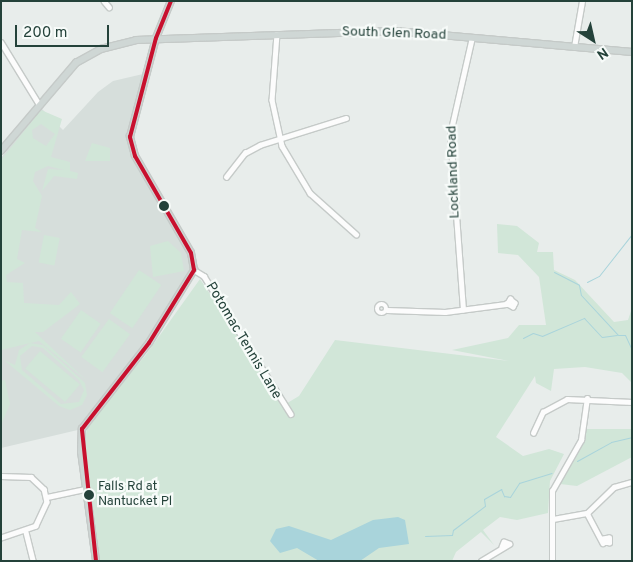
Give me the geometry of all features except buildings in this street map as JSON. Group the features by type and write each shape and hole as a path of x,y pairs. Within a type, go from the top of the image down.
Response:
{"main road":[{"path":"96,561 80,444 85,422 149,343 194,270 191,253 132,148 132,128 156,38 171,1"},
{"name":"South Glen Road","path":"1,151 39,104 90,53 120,42 156,38 396,31 632,52"}],"street":[{"path":"104,1 110,7"},
{"path":"574,47 582,1"},
{"path":"278,34 272,100 280,138 302,184 356,234"},
{"name":"Lockland Road","path":"464,310 450,134 472,37"},
{"path":"1,42 39,104"},
{"path":"226,177 245,153 280,138 346,118"},
{"name":"Potomac Tennis Lane","path":"194,270 204,276 291,414"},
{"path":"386,310 431,313 507,304"},
{"path":"552,561 555,480 581,440 587,398"},
{"path":"533,433 535,421 550,406 587,398 632,402"},
{"path":"1,476 28,476 47,496"},
{"path":"554,519 587,513 614,487 632,482"},
{"path":"47,496 86,489"},
{"path":"1,538 26,532 42,519 47,496"},
{"path":"587,513 603,539"},
{"path":"26,532 33,561"},
{"path":"481,561 502,547"}],"shaded area":[{"path":"143,74 132,148 193,259 191,280 82,429 1,448 1,158 41,108 63,130 98,92 113,81"}],"green space":[{"path":"41,110 62,119 51,157 70,162 70,171 78,173 77,179 54,176 42,191 48,169 64,170 48,166 35,172 33,181 42,196 35,228 42,232 22,230 17,259 25,263 6,275 7,282 23,283 24,303 59,305 71,292 80,304 43,332 35,332 87,381 39,341 1,350 1,160","holes":["41,124 55,134 46,146 33,138 32,130"]},
{"path":"92,143 110,148 110,161 85,161"},
{"path":"497,224 517,226 539,243 537,252 553,252 554,270 575,280 614,322 628,320 632,308 632,383 622,373 585,367 554,369 551,391 536,383 535,376 496,437 523,456 549,449 564,454 550,481 548,513 517,520 500,517 483,530 494,545 481,532 456,552 452,561 99,561 83,453 88,421 145,356 200,279 284,405 299,396 335,340 509,361 452,350 508,338 519,325 546,325 539,277 518,255 498,253"},
{"path":"44,235 60,238 54,266 39,262"},
{"path":"168,241 181,253 184,271 153,277 150,246"},
{"path":"139,270 161,285 132,328 110,313"},
{"path":"81,310 101,324 81,352 61,339"},
{"path":"109,319 130,334 102,372 81,357"},
{"path":"30,343 43,345 85,383 87,395 82,405 70,410 59,406 4,360 15,365 19,350","holes":["32,346 43,348 79,380 84,390 79,402 61,404 22,370 20,356"]},
{"path":"40,351 80,384 65,402 25,369"},
{"path":"5,380 10,404 1,425 1,381"},
{"path":"586,429 632,429 632,457 577,486 560,484"}],"water":[{"path":"398,517 405,520 409,544 379,548 360,561 319,561 297,548 280,553 270,541 276,529 289,526 331,540 373,520"}],"waterway":[{"path":"587,282 599,276 632,234"},
{"path":"554,272 579,285 581,295 618,335 625,335 632,350"},
{"path":"523,338 533,333 542,336 584,318 602,337 617,335"},
{"path":"577,461 611,442 632,437"},
{"path":"425,536 452,535 453,530 485,506 484,499 501,489 504,496 510,497 519,483 551,473"}],"transit line":[{"path":"96,561 82,429 149,343 194,270 191,253 135,156 130,137 156,38 171,1"}],"place":[{"name":"Falls Rd at Nantucket Pl","path":"89,495"}]}
